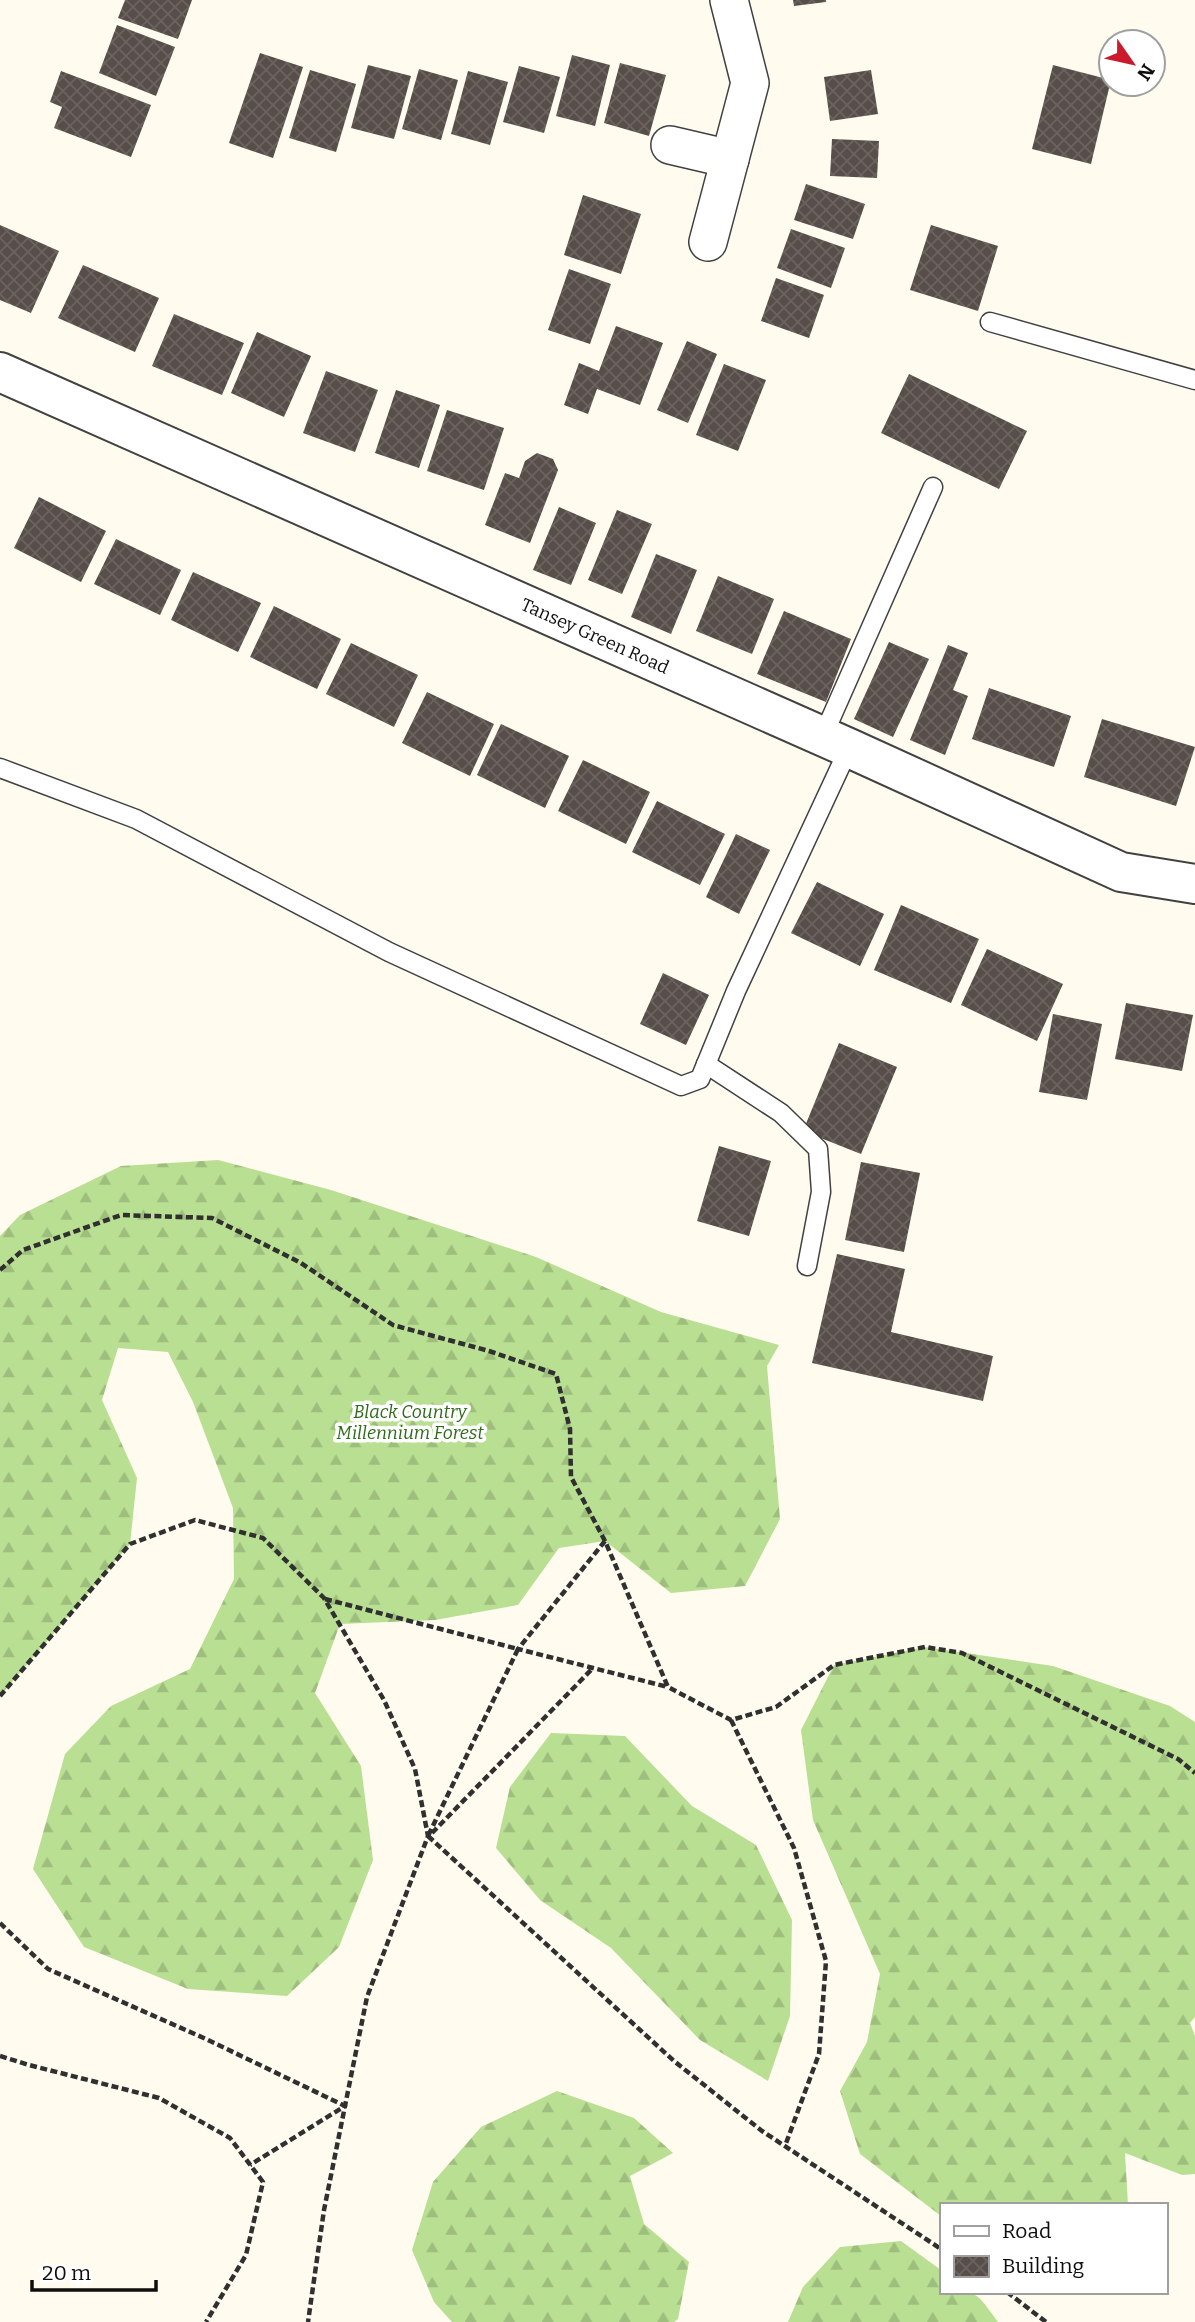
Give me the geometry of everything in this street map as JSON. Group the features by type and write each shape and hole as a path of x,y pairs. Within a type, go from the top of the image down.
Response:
{"street":[{"path":"708,242 750,83 729,0"},
{"path":"670,145 730,159"},
{"name":"Tansey Green Road","path":"0,372 836,742 1121,872 1195,884"}],"lane":[{"path":"990,322 1195,380"},
{"path":"0,768 136,819 389,952 681,1086 700,1079 836,742 933,487"},
{"path":"706,1063 781,1113 818,1149 821,1192 807,1266"}],"path":[{"path":"0,1270 23,1250 121,1215 212,1218 301,1263 393,1325 489,1351 556,1374 570,1429 571,1477 605,1541 668,1687"},
{"path":"0,1696 130,1544 195,1520 264,1538 324,1598 384,1700 415,1769 428,1836 674,2061 785,2146 940,2248"},
{"path":"308,2322 324,2210 367,1997 428,1836 518,1648 605,1541"},
{"path":"324,1598 668,1687 730,1720 794,1848 826,1961 820,2054 785,2146"},
{"path":"730,1720 776,1707 834,1665 925,1647 962,1653 1178,1759 1195,1773"},
{"path":"428,1836 593,1668"},
{"path":"0,1923 48,1969 159,2017 345,2106"},
{"path":"0,2056 159,2098 230,2138 263,2182 246,2255 206,2322"},
{"path":"250,2165 345,2106"},
{"path":"1010,2294 1046,2322"}],"green space":[{"name":"Black Country Millennium Forest","path":"218,1160 331,1190 536,1257 661,1312 779,1345 767,1366 780,1519 745,1586 671,1593 605,1541 559,1548 518,1605 435,1620 340,1624 315,1693 361,1766 373,1860 339,1947 287,1996 188,1989 84,1947 33,1869 65,1754 111,1706 190,1669 234,1579 233,1508 193,1402 168,1352 118,1348 102,1400 137,1478 130,1544 0,1696 0,1236 20,1215 121,1166"},
{"path":"925,1647 1053,1666 1170,1706 1195,1722 1195,2017 1190,2023 1195,2036 1195,2174 1182,2175 1125,2153 1128,2203 940,2203 940,2215 860,2154 840,2091 867,2042 880,1974 813,1820 801,1730 834,1665"},
{"path":"551,1733 625,1736 692,1806 756,1845 792,1920 790,2016 768,2081 700,2040 611,1948 540,1900 496,1848 510,1787"},
{"path":"557,2091 634,2118 673,2153 630,2176 644,2224 689,2262 678,2319 674,2322 452,2322 434,2302 412,2250 433,2182 481,2127"},
{"path":"901,2241 940,2269 940,2294 976,2295 998,2322 788,2322 803,2287 840,2247"}],"building":[{"path":"125,0 192,0 178,39 118,18"},
{"path":"793,0 826,0 826,2 794,6"},
{"path":"117,25 175,47 156,96 99,73"},
{"path":"260,53 303,67 273,158 229,143"},
{"path":"572,55 610,65 595,126 556,116"},
{"path":"620,63 666,75 649,136 604,123"},
{"path":"368,65 411,76 394,139 351,128"},
{"path":"1053,65 1097,76 1097,98 1107,98 1091,164 1032,149"},
{"path":"519,66 560,77 544,133 503,122"},
{"path":"419,69 458,80 441,140 402,129"},
{"path":"310,70 356,84 336,152 289,138"},
{"path":"871,70 878,114 830,121 824,77"},
{"path":"61,71 151,105 131,157 54,128 62,107 50,102"},
{"path":"468,71 508,82 490,145 451,134"},
{"path":"832,139 879,141 877,178 830,176"},
{"path":"806,184 865,204 853,239 794,220"},
{"path":"583,195 641,214 621,274 564,255"},
{"path":"0,225 59,251 31,313 0,300"},
{"path":"931,225 998,246 978,311 910,290"},
{"path":"791,229 845,248 831,288 777,268"},
{"path":"83,265 159,298 135,352 58,318"},
{"path":"569,269 611,284 590,344 548,330"},
{"path":"776,278 824,295 809,338 761,321"},
{"path":"174,314 244,343 222,395 152,366"},
{"path":"616,326 663,343 640,405 597,389 588,414 564,405 579,363 599,371"},
{"path":"257,332 311,356 284,417 231,393"},
{"path":"687,341 717,354 688,423 657,410"},
{"path":"724,364 766,380 738,451 696,435"},
{"path":"326,371 378,390 355,452 303,433"},
{"path":"909,374 1027,431 999,489 881,433"},
{"path":"396,390 440,405 419,468 375,453"},
{"path":"447,410 504,428 484,490 427,471"},
{"path":"537,453 553,459 558,470 530,543 485,525 505,473 519,478 525,461"},
{"path":"39,497 106,531 81,582 14,548"},
{"path":"559,507 596,523 571,585 533,570"},
{"path":"617,510 652,524 622,594 588,580"},
{"path":"116,539 181,570 160,615 94,584"},
{"path":"656,554 697,570 671,634 631,617"},
{"path":"193,572 261,603 238,652 171,620"},
{"path":"718,576 774,599 752,654 696,631"},
{"path":"274,606 341,639 317,689 250,657"},
{"path":"784,611 851,639 826,702 757,674"},
{"path":"889,642 929,659 893,737 854,719"},
{"path":"351,643 418,675 394,727 326,694"},
{"path":"948,645 968,653 953,690 968,696 945,755 910,740"},
{"path":"989,688 1071,716 1054,767 972,739"},
{"path":"427,692 494,724 470,776 402,743"},
{"path":"1102,719 1195,747 1176,806 1084,777"},
{"path":"501,724 569,756 545,808 477,775"},
{"path":"583,760 650,792 626,844 558,811"},
{"path":"657,801 725,834 700,885 632,852"},
{"path":"736,834 770,850 739,914 706,897"},
{"path":"817,882 884,914 860,966 791,933"},
{"path":"901,905 979,939 951,1003 874,970"},
{"path":"987,949 1063,984 1037,1041 961,1005"},
{"path":"663,973 709,995 686,1045 640,1024"},
{"path":"1126,1003 1193,1015 1182,1071 1115,1059"},
{"path":"1053,1014 1102,1024 1087,1100 1039,1092"},
{"path":"839,1043 897,1067 861,1154 803,1131"},
{"path":"719,1146 771,1161 749,1236 697,1221"},
{"path":"861,1162 920,1173 904,1252 845,1240"},
{"path":"837,1254 905,1269 891,1332 993,1356 983,1401 812,1363"}]}
